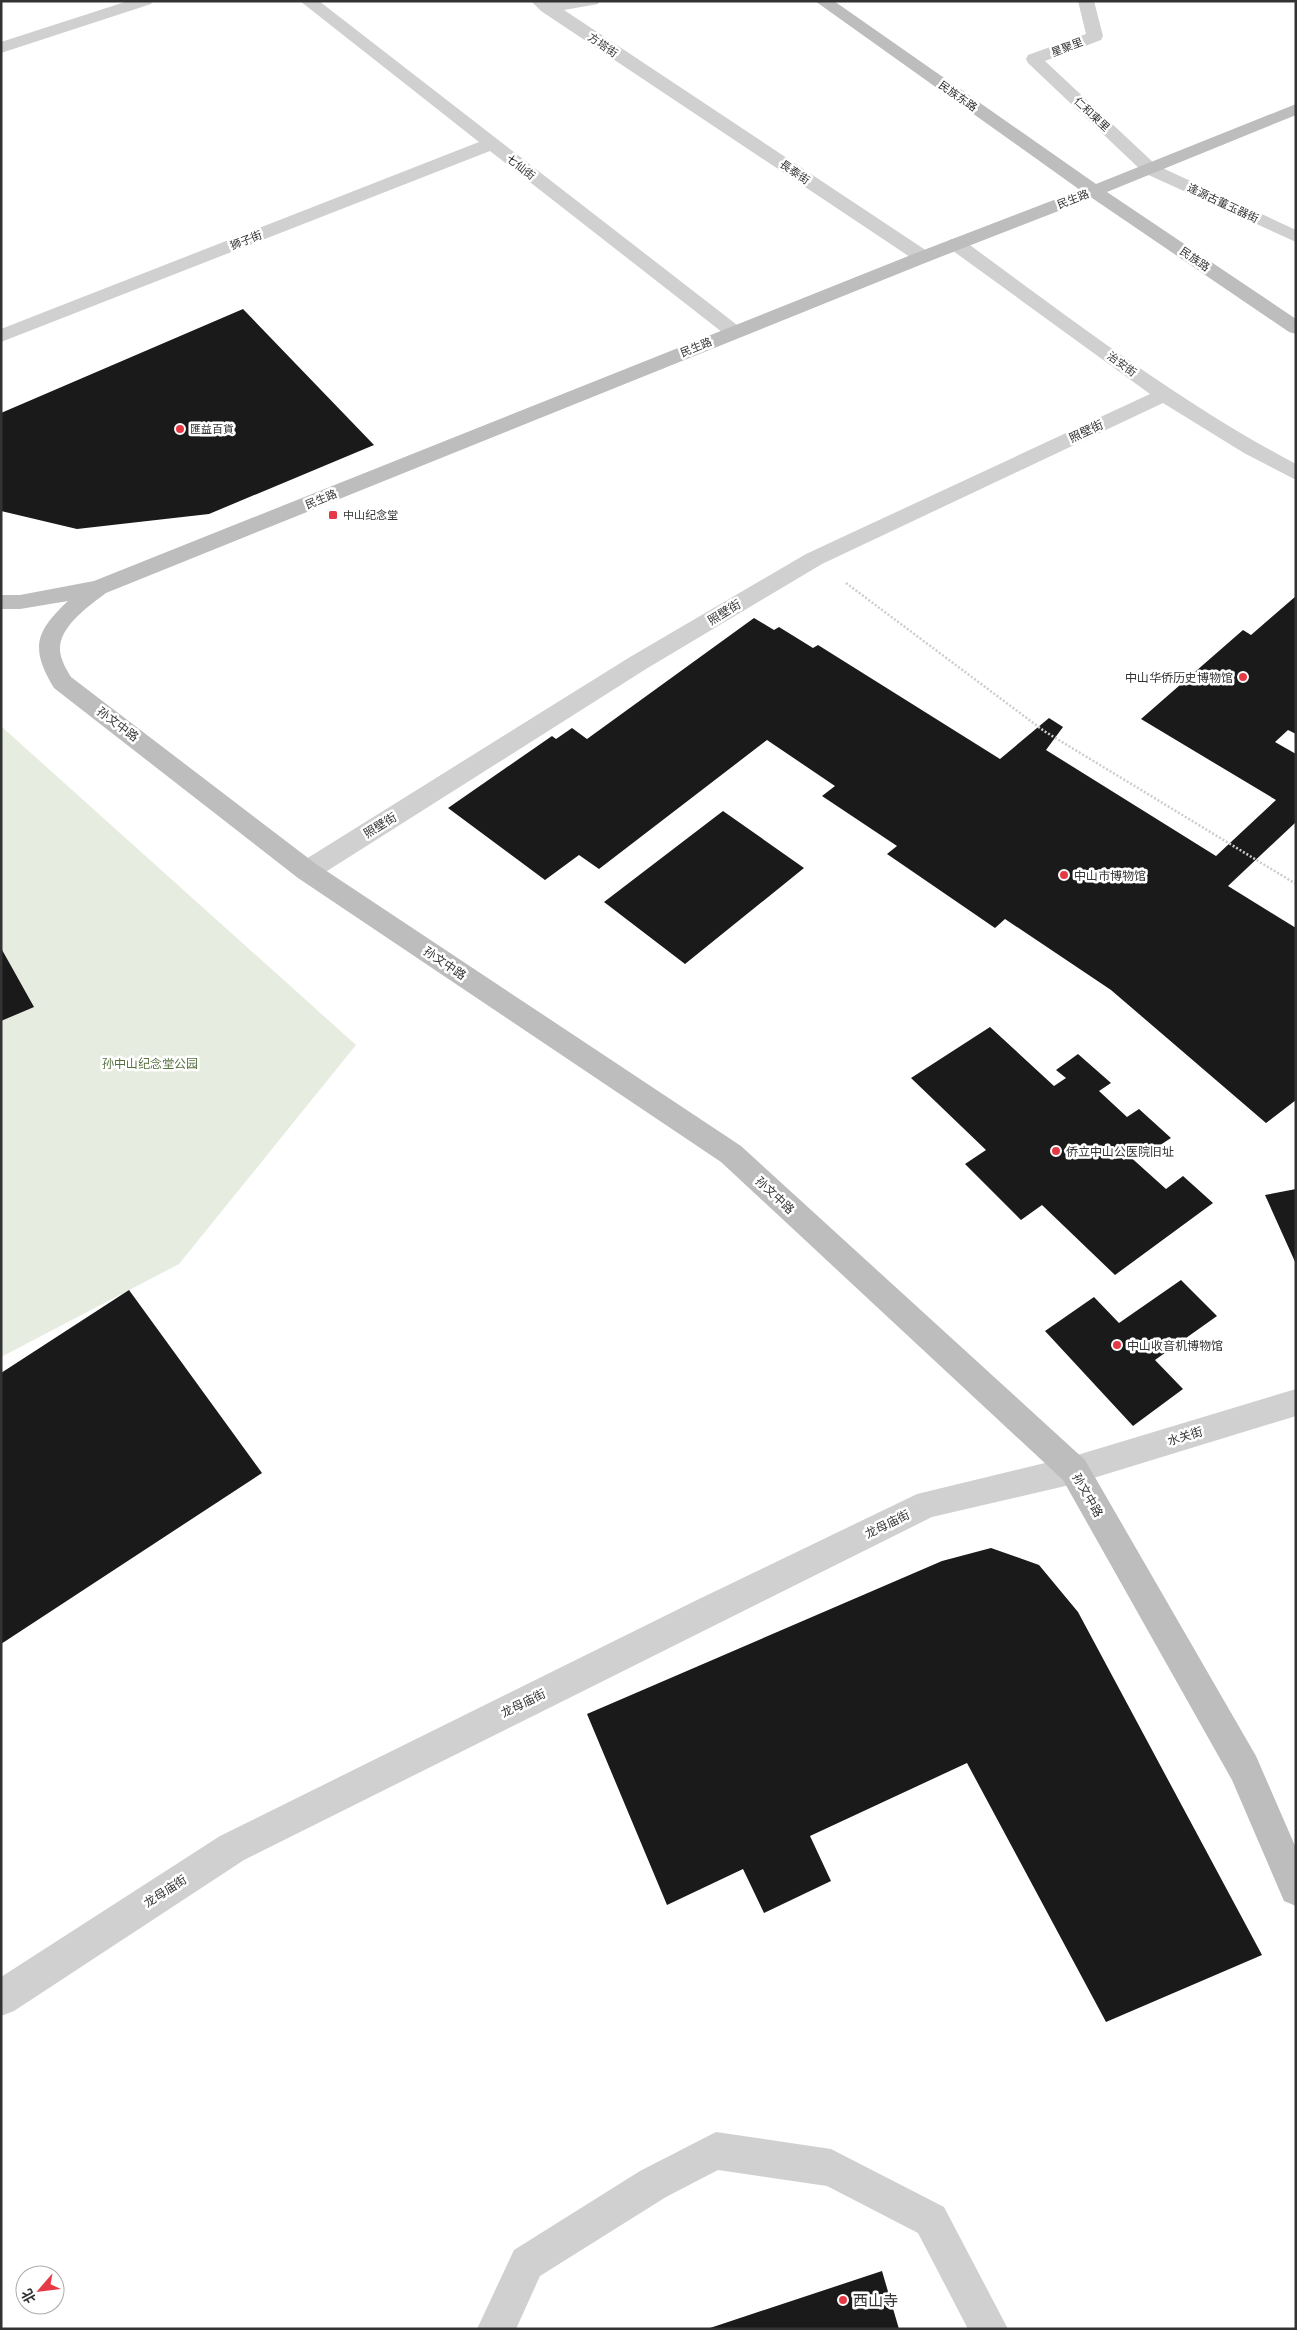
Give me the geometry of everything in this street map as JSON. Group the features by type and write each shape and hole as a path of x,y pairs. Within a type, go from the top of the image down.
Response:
{"street":[{"path":"1,48 145,1"},
{"name":"七仙街","path":"308,1 734,332"},
{"path":"543,5 592,1"},
{"name":"民族东路","path":"823,1 1094,191"},
{"name":"星聚里","path":"1034,59 1095,36 1086,1"},
{"name":"方塔街","path":"543,5 668,88"},
{"name":"仁和東里","path":"1034,59 1150,169"},
{"name":"長泰街","path":"668,88 923,257"},
{"name":"民生路","path":"98,588 734,332 1150,169 1296,109"},
{"path":"1277,117 1296,126"},
{"name":"狮子街","path":"2,335 491,144"},
{"name":"逢源古董玉器街","path":"1150,169 1296,237"},
{"name":"民族路","path":"1094,191 1296,328"},
{"name":"治安街","path":"956,244 1164,395 1254,452 1296,473"},
{"name":"照壁街","path":"307,870 638,663 814,559 1164,395"},
{"path":"1,602 20,602 98,588"},
{"name":"孙文中路","path":"98,588 74,606 60,625 49,645 51,661 62,682 307,870 731,1154 1074,1470 1244,1768 1296,1889"},
{"name":"水关街","path":"1074,1470 1296,1402"},
{"name":"龙母庙街","path":"1,1998 232,1848 708,1611 928,1504 1074,1470"},
{"path":"496,2329 526,2263 653,2184 716,2151 831,2168 931,2220 989,2329"}],"path":[{"path":"814,559 1044,731 1296,884"}],"green space":[{"name":"孙中山纪念堂公园","path":"2,727 356,1045 179,1264 1,1357"}],"building":[{"name":"匯益百貨","path":"243,309 374,445 209,514 77,529 1,511 1,413"},
{"name":"中山市博物馆","path":"1296,596 1296,734 1288,730 1275,742 1296,754 1296,822 1228,886 1296,928 1296,1100 1266,1123 1111,990 1005,919 995,928 887,854 897,846 822,796 835,786 767,740 599,869 579,855 545,880 448,808 552,736 556,739 572,728 587,739 754,618 774,630 779,627 813,648 818,645 1000,759 1049,718 1063,727 1046,750 1216,856 1276,800 1141,719 1243,630 1251,635"},
{"path":"723,811 804,868 685,964 604,902"},
{"path":"1,948 34,1007 1,1021"},
{"name":"侨立中山公医院旧址","path":"990,1027 1054,1086 1066,1078 1056,1070 1078,1054 1111,1083 1099,1091 1127,1117 1139,1109 1171,1138 1148,1153 1138,1144 1126,1153 1166,1189 1183,1176 1213,1203 1115,1275 1042,1205 1021,1220 965,1164 986,1150 911,1078"},
{"path":"1296,1189 1296,1264 1265,1195"},
{"name":"中山收音机博物馆","path":"1181,1280 1217,1316 1155,1360 1183,1389 1133,1426 1045,1331 1094,1297 1119,1323"},
{"path":"129,1290 262,1473 1,1644 1,1373"},
{"path":"991,1548 1039,1565 1078,1612 1262,1955 1106,2022 967,1763 810,1836 831,1881 764,1913 743,1869 667,1905 587,1714 942,1561"},
{"name":"西山寺","path":"882,2271 899,2329 710,2329 710,2328"}],"place":[{"name":"匯益百貨","path":"180,429"},
{"name":"中山纪念堂","path":"333,515"},
{"name":"中山华侨历史博物馆","path":"1243,677"},
{"name":"中山市博物馆","path":"1064,875"},
{"name":"侨立中山公医院旧址","path":"1056,1151"},
{"name":"中山收音机博物馆","path":"1117,1345"},
{"name":"西山寺","path":"843,2300"}]}
